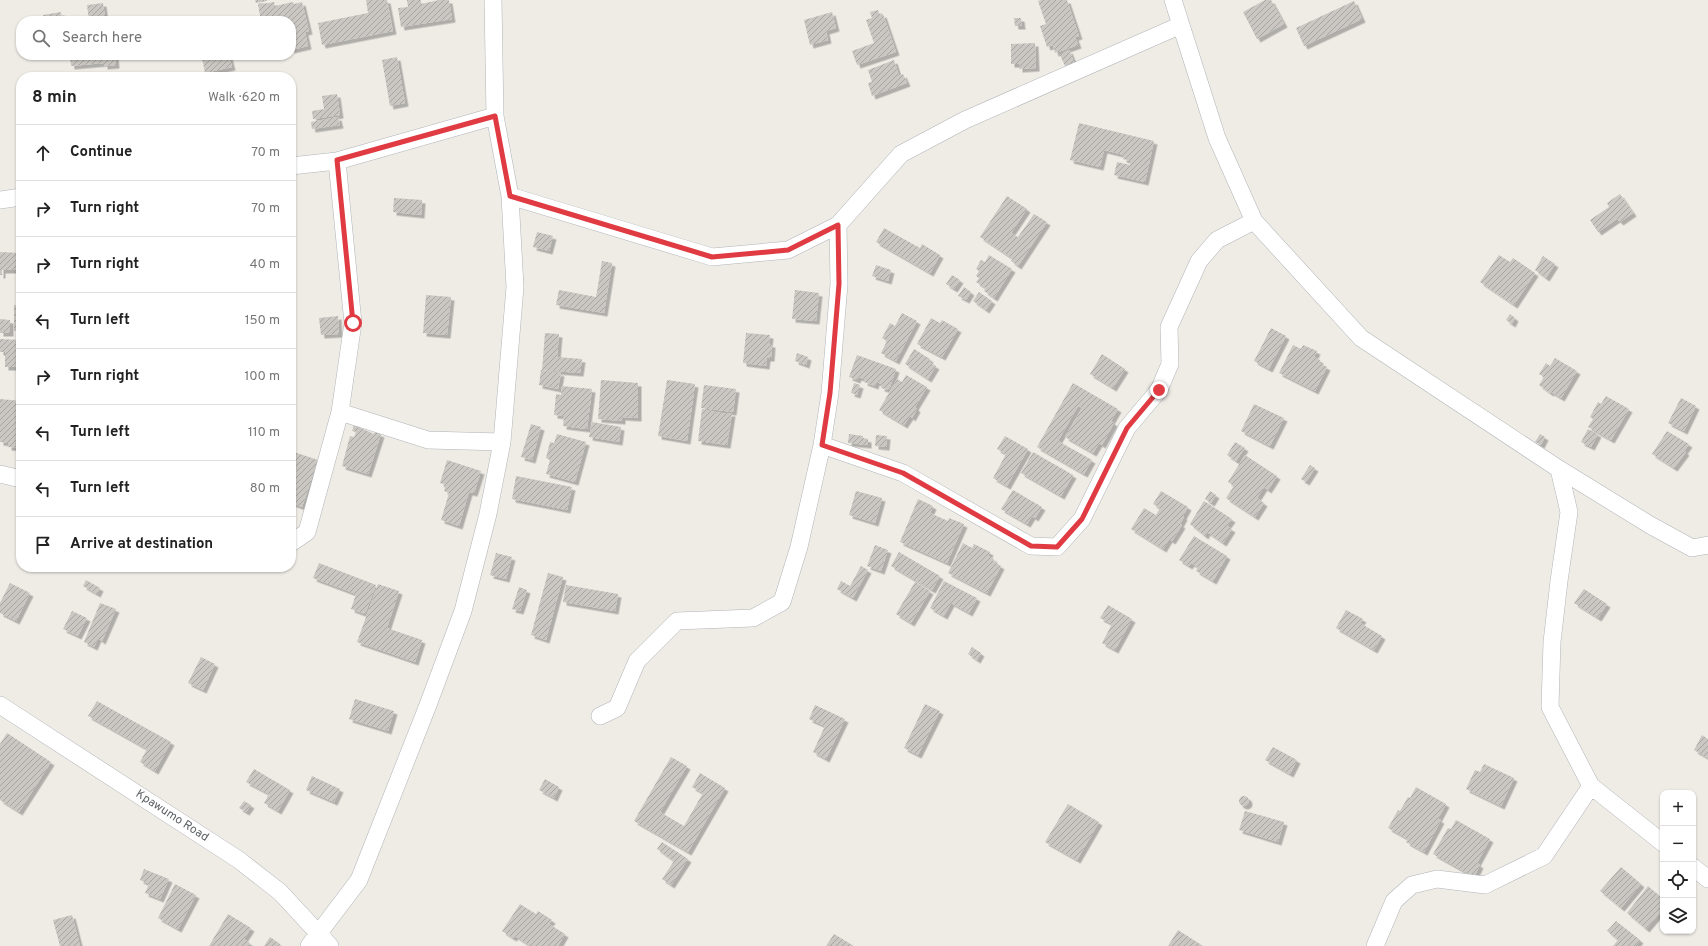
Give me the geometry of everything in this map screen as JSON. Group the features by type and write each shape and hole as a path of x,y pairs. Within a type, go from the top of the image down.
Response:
{"street":[{"path":"309,946 359,880 463,612 488,514 502,442 515,287 510,196 495,116 493,0"},
{"path":"1173,0 1217,138 1254,221 1361,338 1559,469 1692,548 1708,545"},
{"path":"510,196 712,257 788,250 838,225 901,154 965,120 1181,25"},
{"path":"296,165 337,160 495,116"},
{"path":"296,540 307,532 340,412 353,323 337,160"},
{"path":"0,200 16,198"},
{"path":"822,445 903,473 1031,546 1057,547 1082,519 1127,428 1159,390 1170,364 1169,327 1199,261 1217,240 1254,221"},
{"path":"600,716 617,708 637,661 677,621 753,618 782,602 799,547 822,445 830,393 839,284 838,225"},
{"path":"340,412 428,440 502,442"},
{"path":"1559,469 1569,512 1552,642 1550,707 1591,786 1660,842"},
{"path":"0,474 16,478"},
{"name":"Kpawumo Road","path":"0,705 239,860 280,892 330,946"},
{"path":"1375,946 1394,901 1412,885 1437,879 1486,885 1544,856 1591,786"},
{"path":"1696,869 1708,879"}],"building":[{"path":"255,0 267,0 267,1 256,3"},
{"path":"366,0 387,0 393,31 322,45 318,23 368,13"},
{"path":"407,0 421,0 421,4 439,0 449,0 452,19 401,27 398,8 408,7"},
{"path":"1067,0 1079,36 1075,37 1078,45 1055,53 1053,45 1047,47 1040,26 1046,24 1038,1"},
{"path":"1265,0 1271,0 1284,24 1257,39 1243,12"},
{"path":"1354,1 1362,19 1304,46 1296,28"},
{"path":"274,2 275,6 293,2 294,4 302,2 309,31 305,32 308,46 296,49 296,16 260,16 258,5"},
{"path":"103,3 105,16 88,16 87,5"},
{"path":"878,10 880,15 883,14 896,52 857,65 852,51 874,43 866,20 872,18 870,12"},
{"path":"61,12 61,16 43,16"},
{"path":"832,12 836,28 826,31 828,40 810,45 804,20"},
{"path":"1014,18 1021,18 1022,26 1015,26"},
{"path":"1035,43 1036,68 1019,69 1019,64 1011,64 1011,44"},
{"path":"1069,50 1074,62 1065,66 1060,55"},
{"path":"397,57 405,103 390,106 382,60"},
{"path":"70,60 116,60 116,65 104,66 104,63 71,66"},
{"path":"202,60 230,60 232,67 205,72"},
{"path":"894,60 899,76 903,74 907,83 872,96 868,83 872,82 868,70"},
{"path":"337,94 340,115 313,119 312,111 324,109 322,96"},
{"path":"338,117 340,125 312,129 311,122"},
{"path":"1079,123 1154,141 1145,182 1114,175 1117,162 1130,165 1131,161 1123,159 1124,155 1104,150 1100,167 1070,160"},
{"path":"1620,194 1633,213 1620,222 1617,219 1598,232 1590,220 1609,207 1607,203"},
{"path":"1007,196 1027,209 1011,233 1018,237 1034,214 1047,222 1018,266 1011,261 1013,259 980,237"},
{"path":"394,198 422,200 421,215 393,212"},
{"path":"884,228 920,248 922,244 940,255 930,273 876,242"},
{"path":"537,232 553,236 549,251 533,247"},
{"path":"0,252 16,253 16,270 2,270 2,275 0,275"},
{"path":"989,255 1012,269 994,298 984,291 986,288 976,282 979,278 976,276 979,271 976,269 981,260 985,262"},
{"path":"1499,255 1510,262 1513,258 1535,273 1514,305 1480,282"},
{"path":"1543,256 1555,264 1546,278 1535,270"},
{"path":"602,261 612,263 604,313 556,305 559,290 596,297"},
{"path":"876,265 891,270 888,281 872,276"},
{"path":"952,275 960,280 954,289 946,284"},
{"path":"964,287 971,292 966,300 958,296"},
{"path":"795,290 819,293 816,321 792,319"},
{"path":"979,292 992,301 986,310 973,301"},
{"path":"426,295 451,297 447,335 423,333"},
{"path":"14,305 16,305 16,331 14,331"},
{"path":"902,313 917,321 896,361 881,353 887,341 882,338 890,323 895,326"},
{"path":"1510,314 1515,318 1512,324 1506,320"},
{"path":"338,316 339,334 321,335 319,318"},
{"path":"931,318 940,323 942,320 958,329 942,357 917,344"},
{"path":"0,319 10,320 10,333 0,333"},
{"path":"1271,328 1286,336 1269,369 1254,361"},
{"path":"545,333 559,334 557,357 582,359 580,373 542,370"},
{"path":"746,333 770,335 769,344 772,344 771,358 767,358 766,366 743,363"},
{"path":"0,339 16,340 16,367 5,367 5,352 0,352"},
{"path":"1293,345 1301,349 1303,345 1317,351 1314,357 1320,360 1319,363 1327,367 1315,391 1279,373"},
{"path":"914,349 930,359 929,362 936,366 928,379 905,364"},
{"path":"797,353 808,357 806,365 795,361"},
{"path":"1102,354 1125,369 1113,388 1090,374"},
{"path":"857,355 896,369 889,390 881,388 882,384 876,382 875,386 864,382 865,379 858,377 857,380 849,377"},
{"path":"1555,358 1577,371 1561,398 1551,392 1550,393 1539,385 1544,377 1539,374 1546,363 1550,366"},
{"path":"541,370 561,373 558,389 539,385"},
{"path":"906,375 927,387 915,407 917,409 912,418 910,416 904,425 879,410 897,379 902,382"},
{"path":"601,380 638,383 638,418 622,417 622,421 598,419"},
{"path":"667,380 695,384 687,441 658,436"},
{"path":"854,383 860,385 857,395 851,393"},
{"path":"1073,383 1118,409 1111,421 1114,423 1102,445 1099,443 1093,453 1065,437 1082,408 1078,406 1058,441 1092,460 1084,474 1037,447"},
{"path":"704,385 736,389 733,412 701,408"},
{"path":"562,386 592,389 587,429 563,426 564,416 554,415 556,394 561,395"},
{"path":"1606,396 1629,409 1611,440 1588,427 1593,419 1590,417 1598,402 1601,404"},
{"path":"1681,398 1696,406 1684,431 1668,423"},
{"path":"0,399 16,401 16,448 8,447 8,443 0,442"},
{"path":"1254,404 1284,418 1270,446 1241,431"},
{"path":"702,409 726,414 732,413 727,445 698,441"},
{"path":"592,422 621,427 619,442 589,437"},
{"path":"531,424 541,427 532,460 521,457"},
{"path":"354,425 374,434 375,432 381,434 368,474 342,466 350,436 354,437 356,432 352,431"},
{"path":"1588,429 1598,434 1591,447 1581,442"},
{"path":"1667,431 1689,444 1684,451 1686,452 1674,468 1652,454"},
{"path":"557,434 586,442 575,482 546,474 550,460 546,458 550,442 554,443"},
{"path":"849,434 863,436 863,438 868,439 868,445 848,443"},
{"path":"1540,434 1545,437 1541,445 1535,442"},
{"path":"876,435 887,436 886,447 875,446"},
{"path":"1005,436 1028,449 1007,486 993,478 1006,454 997,449"},
{"path":"1235,442 1245,448 1236,461 1227,455"},
{"path":"1033,452 1073,475 1061,496 1021,473"},
{"path":"296,453 318,460 302,507 296,505"},
{"path":"1245,455 1277,476 1268,490 1264,487 1257,498 1264,503 1255,517 1226,498 1234,486 1228,482"},
{"path":"447,460 481,471 474,493 469,492 459,526 441,520 449,493 444,491 446,485 440,483"},
{"path":"1310,465 1315,468 1306,482 1301,479"},
{"path":"516,476 572,487 567,510 512,499"},
{"path":"1013,490 1042,507 1035,518 1032,516 1027,524 1001,509"},
{"path":"856,491 882,498 875,523 849,515"},
{"path":"1161,491 1188,507 1180,524 1182,525 1172,541 1169,539 1163,549 1131,529 1144,508 1156,515 1160,508 1153,504"},
{"path":"1210,491 1216,495 1211,503 1205,499"},
{"path":"918,499 933,506 930,513 948,521 949,518 964,524 947,563 900,542"},
{"path":"1204,501 1232,519 1227,526 1232,529 1223,543 1207,532 1205,536 1190,524"},
{"path":"1194,536 1227,556 1213,581 1196,571 1198,567 1191,563 1189,566 1179,560"},
{"path":"963,543 972,548 974,544 990,552 988,556 994,559 993,561 1001,566 987,593 948,573"},
{"path":"875,545 888,550 881,571 867,566"},
{"path":"899,552 940,576 932,590 891,566"},
{"path":"496,553 512,557 506,579 490,575"},
{"path":"319,563 376,585 365,614 351,609 356,594 313,578"},
{"path":"861,566 868,570 853,598 837,589 841,581 850,586"},
{"path":"548,573 563,577 546,640 531,635"},
{"path":"86,580 100,588 97,594 83,586"},
{"path":"944,581 977,598 969,613 951,603 944,616 930,608"},
{"path":"915,582 930,591 911,623 896,614"},
{"path":"10,583 30,593 16,621 0,613 0,603"},
{"path":"378,584 399,591 387,628 422,640 415,662 357,642"},
{"path":"566,585 618,594 615,611 563,602"},
{"path":"519,587 527,590 520,611 512,609"},
{"path":"1584,589 1607,604 1598,618 1574,603"},
{"path":"100,603 116,609 102,641 98,638 94,647 84,642"},
{"path":"1108,605 1132,619 1115,650 1102,643 1112,624 1100,618"},
{"path":"1346,610 1363,619 1360,623 1382,636 1374,650 1336,628"},
{"path":"72,611 87,618 78,636 63,629"},
{"path":"972,647 981,653 977,660 968,654"},
{"path":"201,657 215,664 203,690 188,683"},
{"path":"355,699 394,711 388,731 349,719"},
{"path":"97,701 171,742 155,771 140,762 147,749 88,716"},
{"path":"925,704 940,711 918,755 904,748"},
{"path":"815,705 845,719 826,759 813,752 825,726 809,719"},
{"path":"7,733 51,762 19,812 0,800 0,744"},
{"path":"1702,735 1708,739 1708,758 1694,750"},
{"path":"1273,747 1297,760 1290,774 1265,760"},
{"path":"671,757 687,766 660,812 684,826 703,793 692,787 700,773 725,788 688,852 634,821"},
{"path":"1484,764 1514,778 1501,806 1466,789 1475,770 1480,772"},
{"path":"254,769 290,790 278,811 264,803 269,794 246,782"},
{"path":"312,776 340,789 334,802 306,790"},
{"path":"545,779 559,787 554,798 539,790"},
{"path":"1416,787 1446,804 1438,819 1441,820 1424,852 1406,842 1408,839 1388,828 1398,810 1400,811"},
{"path":"1242,796 1246,796 1248,797 1248,805 1242,806 1239,803 1239,799"},
{"path":"244,801 251,805 246,812 239,808"},
{"path":"1068,804 1099,822 1077,860 1045,842"},
{"path":"1245,811 1284,822 1278,842 1239,830"},
{"path":"1456,820 1490,839 1477,863 1480,865 1474,877 1433,854 1448,828 1451,829"},
{"path":"662,842 688,859 671,885 662,879 674,861 657,849"},
{"path":"1621,867 1641,884 1621,908 1600,891"},
{"path":"144,869 169,879 160,899 145,893 149,884 140,880"},
{"path":"175,884 196,895 178,929 158,918"},
{"path":"1648,886 1660,896 1660,913 1646,929 1627,913"},
{"path":"520,904 536,914 538,911 552,920 549,924 565,934 558,946 530,946 515,936 513,938 502,931"},
{"path":"228,914 251,928 244,939 250,943 248,946 209,946"},
{"path":"72,915 80,946 60,946 53,920"},
{"path":"1616,921 1640,940 1635,946 1613,946 1618,940 1607,931"},
{"path":"1178,930 1203,946 1168,946"},
{"path":"834,934 854,946 826,946"},
{"path":"270,937 280,944 279,946 264,946"}],"route":[{"path":"353,323 337,160 495,116 510,196 712,257 788,250 838,225 839,284 830,393 822,445 903,473 1031,546 1057,547 1082,519 1127,428 1159,390"}]}
